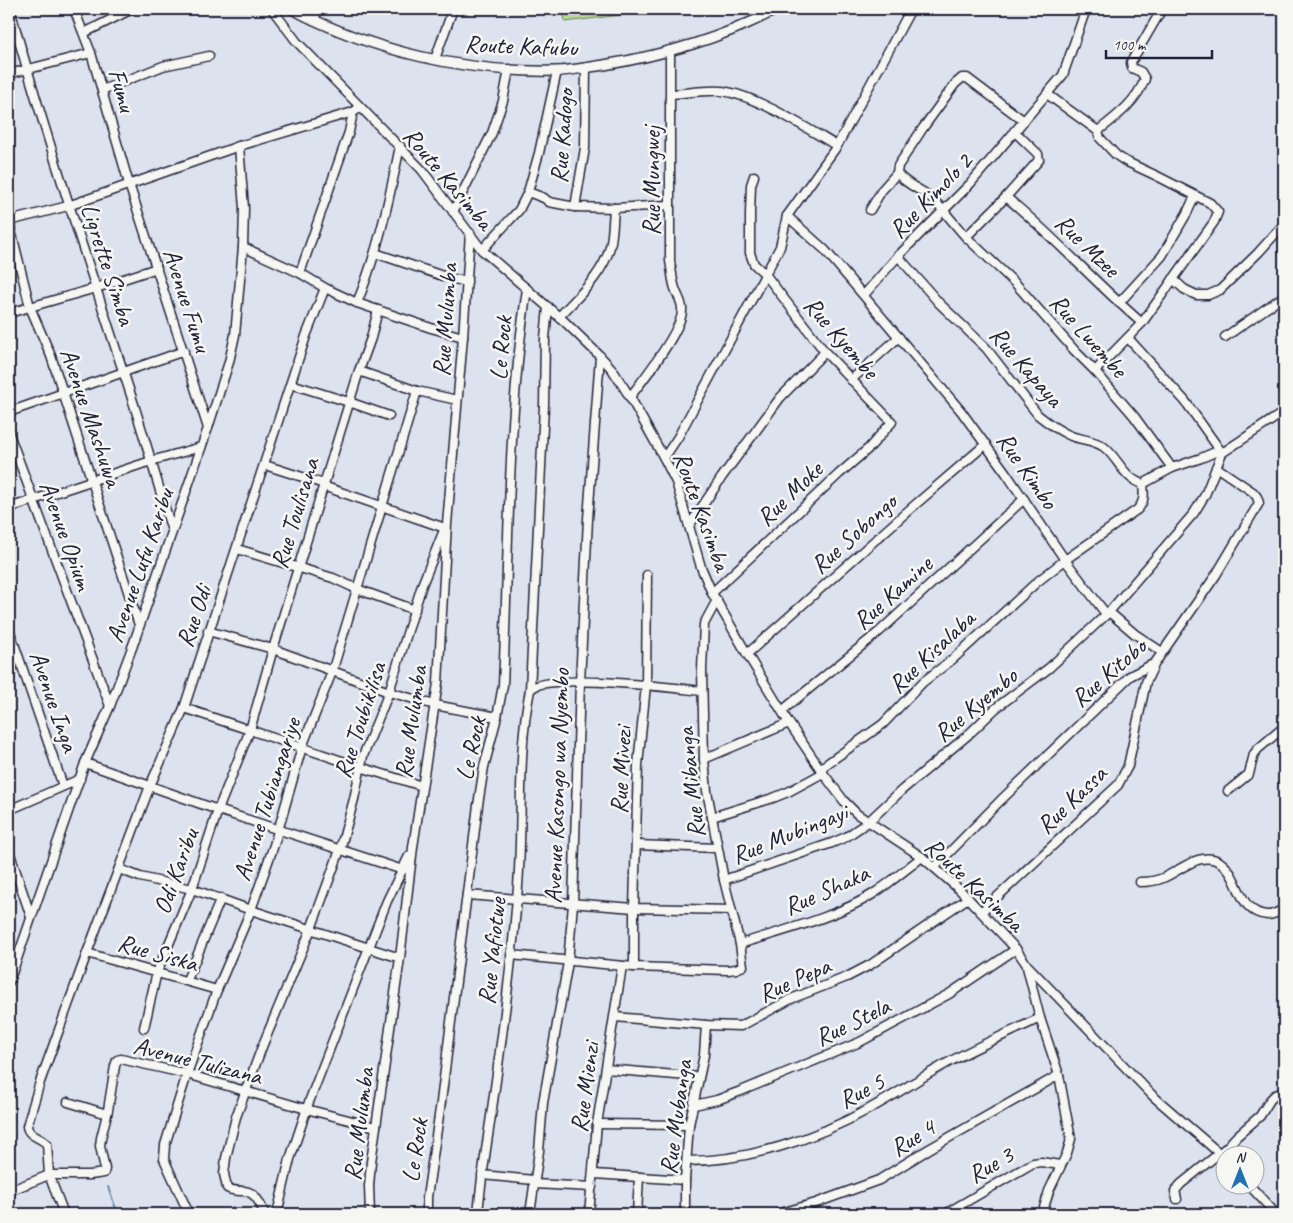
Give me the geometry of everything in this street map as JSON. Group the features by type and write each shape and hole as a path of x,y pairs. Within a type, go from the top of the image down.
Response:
{"main road":[{"name":"Route Kafubu","path":"292,9 313,20 380,44 435,59 472,66 557,71 634,60 670,50 705,40 768,11 777,9"}],"street":[{"name":"Ligrette Simba","path":"10,9 68,206 124,372 172,531"},
{"name":"Fumu","path":"74,9 91,52 129,184"},
{"path":"84,33 132,9"},
{"name":"Route Kasimba","path":"272,9 297,42 357,110 400,146 422,170 482,250 559,317 612,369 630,397 676,482 702,567 715,596 747,654 790,723 844,801 868,822 935,867 968,898 1016,949 1027,965 1155,1099 1216,1150"},
{"path":"313,20 319,9"},
{"path":"435,59 454,9"},
{"path":"664,458 678,437 780,248 787,216 837,146 911,9"},
{"name":"Rue Kimolo 2","path":"864,295 898,256 970,184 1047,94 1066,69 1086,9"},
{"path":"1098,132 1131,103 1142,87 1145,79 1144,75 1132,68 1131,62 1162,9"},
{"name":"Rue Mungwej","path":"630,397 658,358 682,319 682,310 672,280 670,261 670,50"},
{"path":"9,74 91,52"},
{"path":"102,90 164,66 209,56"},
{"name":"Rue Kadogo","path":"575,207 585,148 586,68"},
{"path":"453,212 492,132 503,101 509,69"},
{"path":"482,250 519,210 528,192 540,153 557,71"},
{"path":"870,210 882,190 897,173 898,166 923,128 955,84 962,78 967,78 1024,121"},
{"path":"671,94 721,91 739,94 837,146"},
{"path":"1047,94 1098,132 1100,138 1125,162 1195,196 1216,209 1218,215 1142,323 1095,371"},
{"path":"9,221 68,206 239,146 357,110"},
{"path":"300,273 357,110"},
{"path":"966,236 1006,197 1039,160 1038,154 1014,132"},
{"name":"Avenue Lufu Karibu","path":"9,982 85,763 110,706 139,625 208,428 229,362 235,334 243,247 244,208 239,146"},
{"path":"356,303 368,275 382,232 400,146"},
{"name":"Rue Lwembe","path":"897,173 945,211 966,236 1016,284 1134,416 1172,468"},
{"name":"Rue Kyembe","path":"754,176 751,185 750,214 750,253 754,264 765,274 824,352 892,422"},
{"name":"Avenue Fumu","path":"129,184 208,428"},
{"path":"528,192 549,202 575,207 614,208 670,205"},
{"path":"1119,303 1162,256 1195,196"},
{"name":"Rue Mzee","path":"1006,197 1042,228 1142,323"},
{"path":"559,317 595,277 604,264 610,247 614,208"},
{"name":"Rue Kimbo","path":"787,216 825,250 961,411 986,444 1065,560 1107,613 1162,652"},
{"name":"Avenue Mashuwa","path":"9,221 30,307 51,356 139,625"},
{"path":"1173,279 1184,289 1196,295 1208,295 1220,290 1258,253 1284,224"},
{"name":"Rue Mulumba","path":"370,1214 369,1186 376,1127 400,958 413,847 438,683 446,526 464,337 470,233"},
{"path":"243,247 300,273 356,303 464,337"},
{"path":"375,253 446,277 467,282"},
{"name":"Rue Kapaya","path":"898,256 940,303 986,348 1038,415 1049,424 1069,435 1099,444 1106,449 1129,477 1135,482 1143,484"},
{"path":"9,314 157,268"},
{"name":"Rue Odi","path":"49,1175 47,1144 40,1137 31,1135 28,1132 40,1082 150,786 184,708 306,336 325,288"},
{"name":"Le Rock","path":"426,1214 484,767 498,717 503,685 510,455 521,328 527,289"},
{"path":"1225,337 1284,296"},
{"name":"Rue Yafiotwe","path":"478,1214 503,1026 517,898 523,750 526,708 530,690 543,427 545,338 548,307"},
{"name":"Rue Toulisana","path":"250,730 273,649 349,402 371,338 378,310"},
{"path":"851,380 899,337"},
{"path":"1128,338 1185,401 1221,451"},
{"path":"9,412 184,351"},
{"path":"689,526 780,398 824,352"},
{"name":"Avenue Kasongo wa Nyembo","path":"530,1214 543,1102 568,962 573,904 580,682 588,519 600,356"},
{"path":"359,371 416,391 457,400"},
{"path":"291,384 388,416"},
{"name":"Avenue Tubiangariye","path":"189,1214 164,1159 165,1145 187,1074 217,990 251,910 279,828 302,747 332,672 416,391"},
{"path":"1143,484 1172,468 1221,451 1284,412"},
{"name":"Rue Moke","path":"715,596 839,474 869,448 892,422"},
{"name":"Avenue Opium","path":"9,434 110,706"},
{"name":"Rue Sobongo","path":"747,654 986,444"},
{"path":"9,508 92,479 201,447"},
{"path":"1107,613 1194,513 1205,495 1221,451"},
{"path":"265,465 446,526"},
{"name":"Rue Kitobo","path":"935,867 1000,801 1130,676 1155,663 1211,582 1258,503 1257,497 1253,492 1216,467"},
{"name":"Rue Kisalaba","path":"712,817 788,792 822,771 883,724 923,682 953,659 1016,600 1065,560 1126,519 1143,504 1143,484"},
{"name":"Rue Kamine","path":"783,710 880,631 1024,499"},
{"name":"Rue Toubikilisa","path":"265,1214 255,1196 247,1191 233,1191 227,1188 225,1182 226,1158 236,1117 262,1047 312,929 340,850 363,756 389,692 422,586 446,526"},
{"path":"237,549 333,578 357,589 415,610"},
{"name":"Rue Mivezi","path":"634,967 638,765 646,685 647,574"},
{"name":"Rue Mibanga","path":"634,967 728,970 741,968 744,962 724,880 707,791 704,758 702,691 704,624 715,596"},
{"name":"Rue Kyembo","path":"868,822 902,790 968,735 996,708 1049,668 1107,613"},
{"name":"Avenue Inga","path":"9,629 63,786"},
{"path":"208,631 273,649 389,692 434,705 498,717"},
{"name":"Rue Kassa","path":"981,912 1118,785 1128,766 1146,682 1155,663"},
{"path":"530,690 537,684 580,682 646,685 702,691"},
{"path":"184,708 360,768 422,786"},
{"path":"704,758 790,723"},
{"path":"1228,791 1249,774 1254,754 1284,727"},
{"name":"Odi Karibu","path":"144,1028 157,972 192,889 218,810 250,730"},
{"path":"85,763 218,810 279,828 403,870"},
{"path":"9,810 80,779"},
{"name":"Rue Mubingayi","path":"724,880 832,843 846,837 868,822"},
{"path":"636,845 718,848"},
{"path":"277,1214 290,1159 336,1028 369,950 387,901 413,847"},
{"path":"9,851 31,917"},
{"name":"Rue Shaka","path":"740,944 847,907 872,894 922,857"},
{"path":"1140,882 1152,882 1165,878 1188,864 1202,859 1209,859 1219,861 1226,867 1246,904 1252,910 1259,914 1269,915 1280,912 1284,908"},
{"path":"119,869 140,877 221,898 369,950 400,958"},
{"path":"467,895 634,908 731,910"},
{"path":"187,980 221,898"},
{"name":"Rue Pepa","path":"615,1017 706,1026 741,1026 791,999 847,977 870,965 968,898"},
{"name":"Rue Stela","path":"694,1105 717,1100 741,1091 860,1042 949,994 1016,949"},
{"name":"Rue Siska","path":"87,953 217,990"},
{"path":"511,955 634,967"},
{"name":"Route Kasimba","path":"1027,965 1040,1018 1059,1075 1071,1139 1067,1153 1049,1191 1042,1214"},
{"name":"Rue Mienzi","path":"589,1214 597,1124 622,966"},
{"name":"Rue 5","path":"687,1161 726,1160 774,1149 841,1124 950,1061 1040,1018"},
{"name":"Rue Mubanga","path":"685,1214 685,1180 689,1125 699,1077 706,1026"},
{"name":"Avenue Tulizana","path":"49,1175 104,1173 105,1169 100,1146 115,1066 117,1060 121,1059 187,1074 245,1092 376,1127"},
{"path":"606,1069 699,1077"},
{"name":"Rue 4","path":"777,1214 816,1203 880,1180 929,1149 1059,1075"},
{"path":"1228,1146 1260,1116 1275,1095 1284,1092"},
{"path":"68,1102 107,1114"},
{"path":"597,1124 689,1125"},
{"path":"1177,1199 1175,1194 1177,1188 1216,1156"},
{"name":"Rue 3","path":"944,1214 1033,1163 1041,1162 1060,1165"},
{"path":"594,1174 685,1180"},
{"path":"9,1191 49,1175 64,1214"},
{"path":"482,1175 592,1187"},
{"path":"637,1214 639,1177"},
{"path":"1259,1196 1276,1214"}],"green space":[{"path":"563,9 628,9 629,14 565,22"}],"waterway":[{"path":"108,1187 118,1214"}]}
